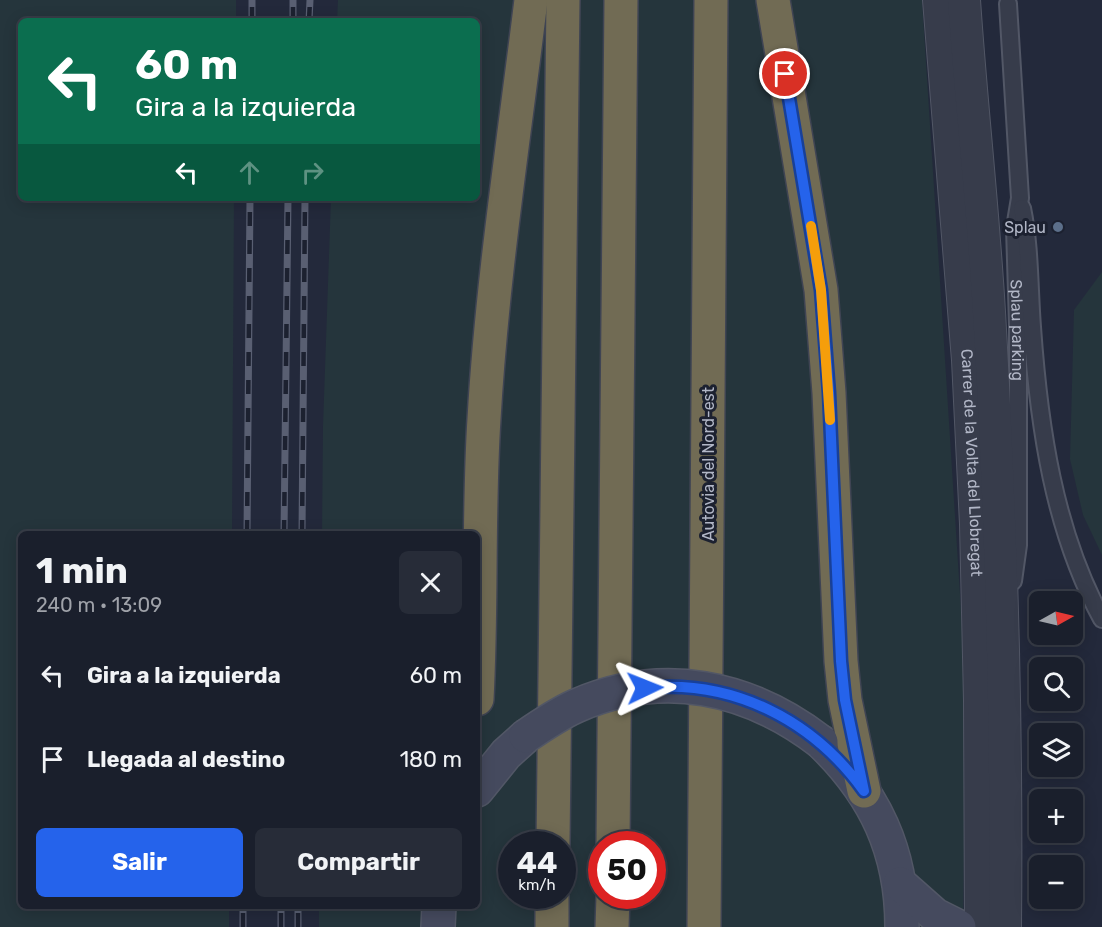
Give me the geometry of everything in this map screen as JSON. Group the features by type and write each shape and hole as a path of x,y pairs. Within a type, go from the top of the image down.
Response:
{"highway":[{"path":"479,531 484,418 496,283 531,0"},
{"path":"553,831 563,0"},
{"path":"613,831 621,0"},
{"name":"Autovia del Nord-est","path":"704,927 711,0"},
{"path":"773,0 821,290 829,393 841,661 845,700 864,791"},
{"path":"552,909 552,927"},
{"path":"612,909 612,927"}],"main road":[{"path":"480,786 506,753 526,736 575,706 602,696 630,689 660,686 717,691 746,699 797,724 821,742 852,773 887,836 900,884 902,927"},
{"path":"900,884 935,915 964,926"},
{"path":"438,927 439,909"}],"street":[{"name":"Carrer de la Volta del Llobregat","path":"939,0 969,372 976,524 979,666 964,926"},
{"name":"Carrer de la Volta del Llobregat","path":"964,0 989,310 1000,527 1004,657 1005,927"}],"lane":[{"name":"Splau parking","path":"1004,657 1018,545 1018,325 1015,228 1020,198 1008,4"},
{"path":"1020,198 1026,228 1032,328 1050,472 1060,515 1089,595 1102,619"}],"shaded area":[{"path":"0,0 236,0 236,18 18,18 18,201 234,201 232,531 18,531 18,909 229,909 229,927 0,927"},
{"path":"338,0 922,0 966,688 963,927 319,927 319,909 480,909 480,531 322,531 323,426 331,201 480,201 480,18 337,18"},
{"path":"1102,272 1102,555 1083,515 1070,459 1074,310"}],"railway":[{"path":"252,0 252,18"},
{"path":"293,0 293,18"},
{"path":"309,18 310,0"},
{"path":"247,531 250,201"},
{"path":"284,531 288,201"},
{"path":"302,531 305,201"},
{"path":"243,909 243,927"},
{"path":"281,909 281,927"},
{"path":"298,909 298,927"}],"slow traffic":[{"path":"811,226 821,290 830,420"}],"place":[{"name":"Splau","path":"1058,227"}],"route":[{"path":"645,688 688,687 717,691 746,699 772,710 797,724 821,742 852,773 864,791 845,700 841,661 829,393 821,290 785,74"}]}
